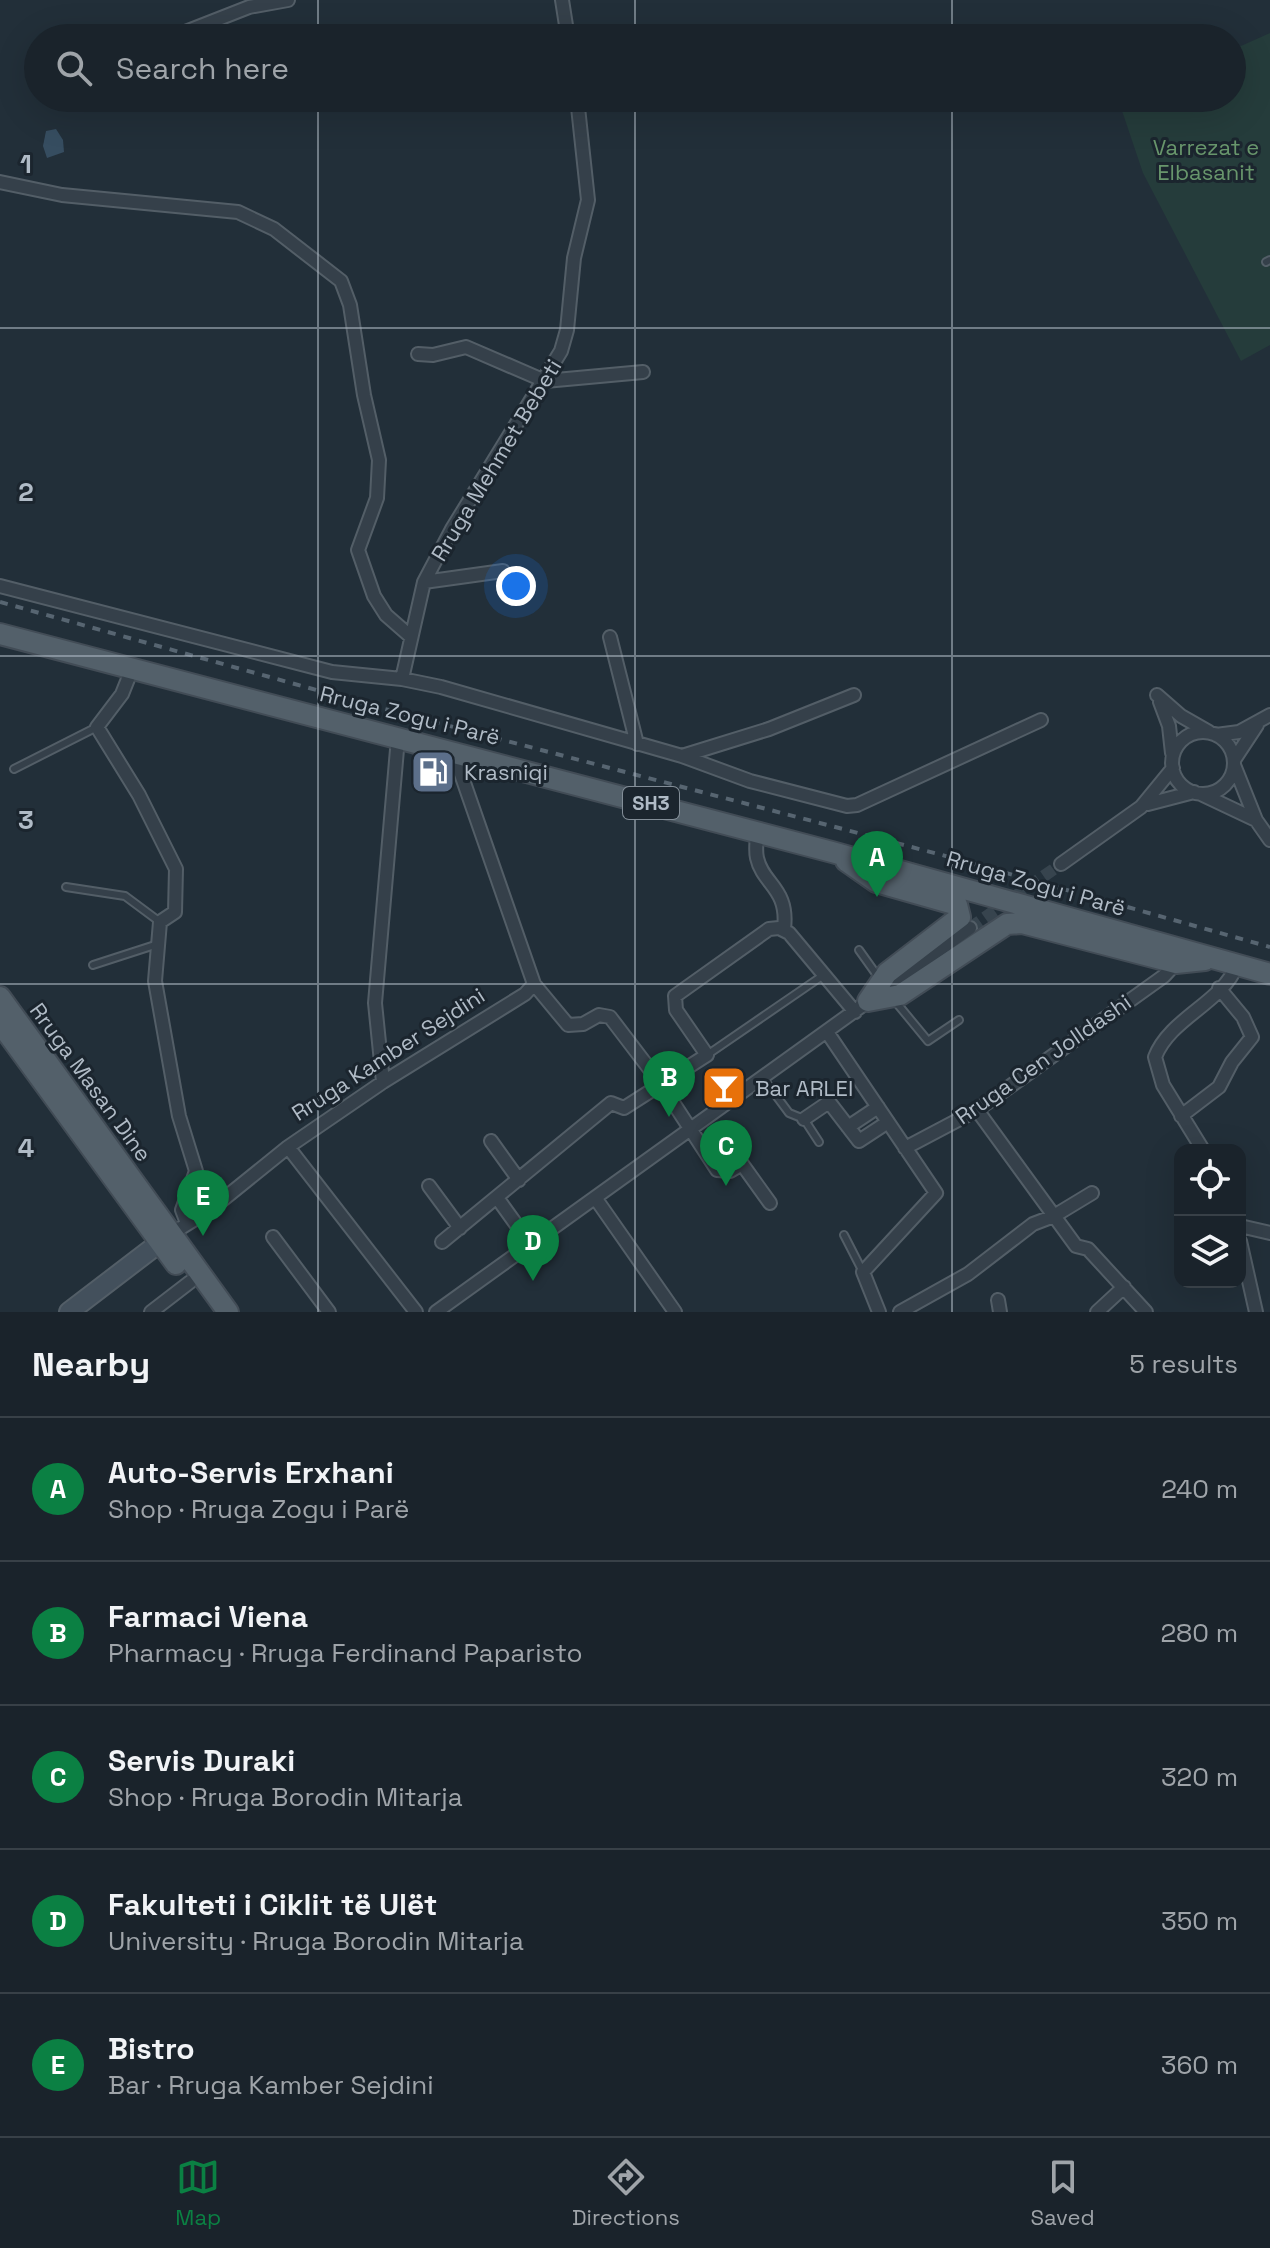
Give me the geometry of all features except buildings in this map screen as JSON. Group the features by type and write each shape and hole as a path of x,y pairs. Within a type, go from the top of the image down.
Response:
{"main road":[{"name":"Rruga Zogu i Parë","path":"0,634 452,750 1270,974"},
{"path":"832,852 876,882 957,905 961,911 960,917 862,1007"},
{"path":"885,989 900,995 1007,924 1022,923 1176,963 1214,959"},
{"name":"Rruga Masan Dine","path":"0,997 172,1233"},
{"name":"Rruga Masan Dine","path":"0,1023 172,1233"},
{"path":"172,1233 190,1282 212,1312"},
{"path":"172,1233 228,1312"},
{"name":"Rruga Kamber Sejdini","path":"69,1312 172,1233"}],"street":[{"path":"206,24 249,7 288,0"},
{"path":"562,0 566,24"},
{"name":"Rruga Mehmet Bebeti","path":"402,679 424,582 452,529 545,381 567,330 574,258 588,200 579,112"},
{"path":"0,182 62,195 238,212 274,229 341,281 350,305 364,395 379,460 377,498 358,550 374,596 386,615 410,636"},
{"path":"418,354 433,355 466,347 545,381 643,372"},
{"path":"424,582 503,571"},
{"path":"0,586 332,672 402,679 682,756 827,803 857,805 1041,720"},
{"path":"610,637 637,744"},
{"path":"132,669 122,694 97,727 139,795 176,869 175,912 160,922 155,981 179,1116 196,1171 172,1233"},
{"path":"682,756 769,729 854,695"},
{"path":"1256,820 1182,785 1173,764 1169,726 1157,695 1181,716 1228,745 1256,820 1270,840"},
{"path":"1141,807 1173,764 1186,737 1239,732 1264,719"},
{"path":"1061,864 1141,807 1158,799 1222,787 1234,762 1264,719"},
{"path":"383,1082 375,1003 398,738"},
{"path":"452,750 534,984 568,1025 576,1027 605,1013 610,1017 661,1084 717,1170 730,1171 742,1164 770,1203"},
{"path":"757,832 757,860 776,886 786,913 784,929"},
{"path":"436,1312 970,928"},
{"path":"442,1242 611,1103 624,1108 707,1055 676,1010 675,996 769,929 784,929 825,974 862,1007"},
{"name":"Rruga Cen Jolldashi","path":"905,1148 977,1110 1164,976 1176,963"},
{"path":"1199,1144 1158,1075 1155,1057 1162,1042 1219,988 1237,965"},
{"name":"Rruga Kamber Sejdini","path":"172,1233 210,1210 288,1147 383,1082 525,994 534,984"},
{"path":"1181,1116 1219,1087 1232,1062 1252,1037 1243,1017 1219,988"},
{"path":"827,1032 936,1193 863,1272 879,1312"},
{"path":"804,1119 829,1102 859,1141 888,1122"},
{"path":"848,1127 878,1107"},
{"path":"977,1110 1076,1246 1088,1249 1146,1312"},
{"path":"491,1141 519,1180"},
{"path":"288,1147 416,1312"},
{"path":"429,1186 460,1228"},
{"path":"900,1312 968,1274 1033,1224 1054,1216 1092,1193"},
{"path":"498,1199 531,1245"},
{"path":"596,1199 675,1312"},
{"path":"1246,1227 1270,1233"},
{"path":"273,1237 329,1312"},
{"path":"1246,1268 1256,1312"},
{"path":"155,1311 190,1282"},
{"path":"1097,1312 1124,1287"}],"lane":[{"path":"14,769 97,727"},
{"path":"66,887 125,896 160,922"},
{"path":"93,965 158,944"},
{"path":"859,950 885,989 928,1041 959,1020"},
{"path":"707,1055 825,974"},
{"path":"763,1078 789,1113 804,1119 819,1142"},
{"path":"844,1235 863,1272"}],"green space":[{"name":"Varrezat e Elbasanit","path":"1270,33 1270,345 1241,361 1143,173 1122,112 1246,112 1246,44"}],"water":[{"path":"56,129 63,140 64,152 47,158 43,146 46,131"}],"tunnel":[{"path":"970,928 1061,864"}],"railway":[{"path":"0,602 381,708 942,855 1270,947"}],"place":[{"name":"Krasniqi","path":"433,772"},
{"name":"Auto-Servis Erxhani","path":"877,897"},
{"name":"Bar ARLEI","path":"724,1088"},
{"name":"Farmaci Viena","path":"669,1117"},
{"name":"Servis Duraki","path":"726,1186"},
{"name":"Bistro","path":"203,1236"},
{"name":"Fakulteti i Ciklit të Ulët","path":"533,1281"}]}
